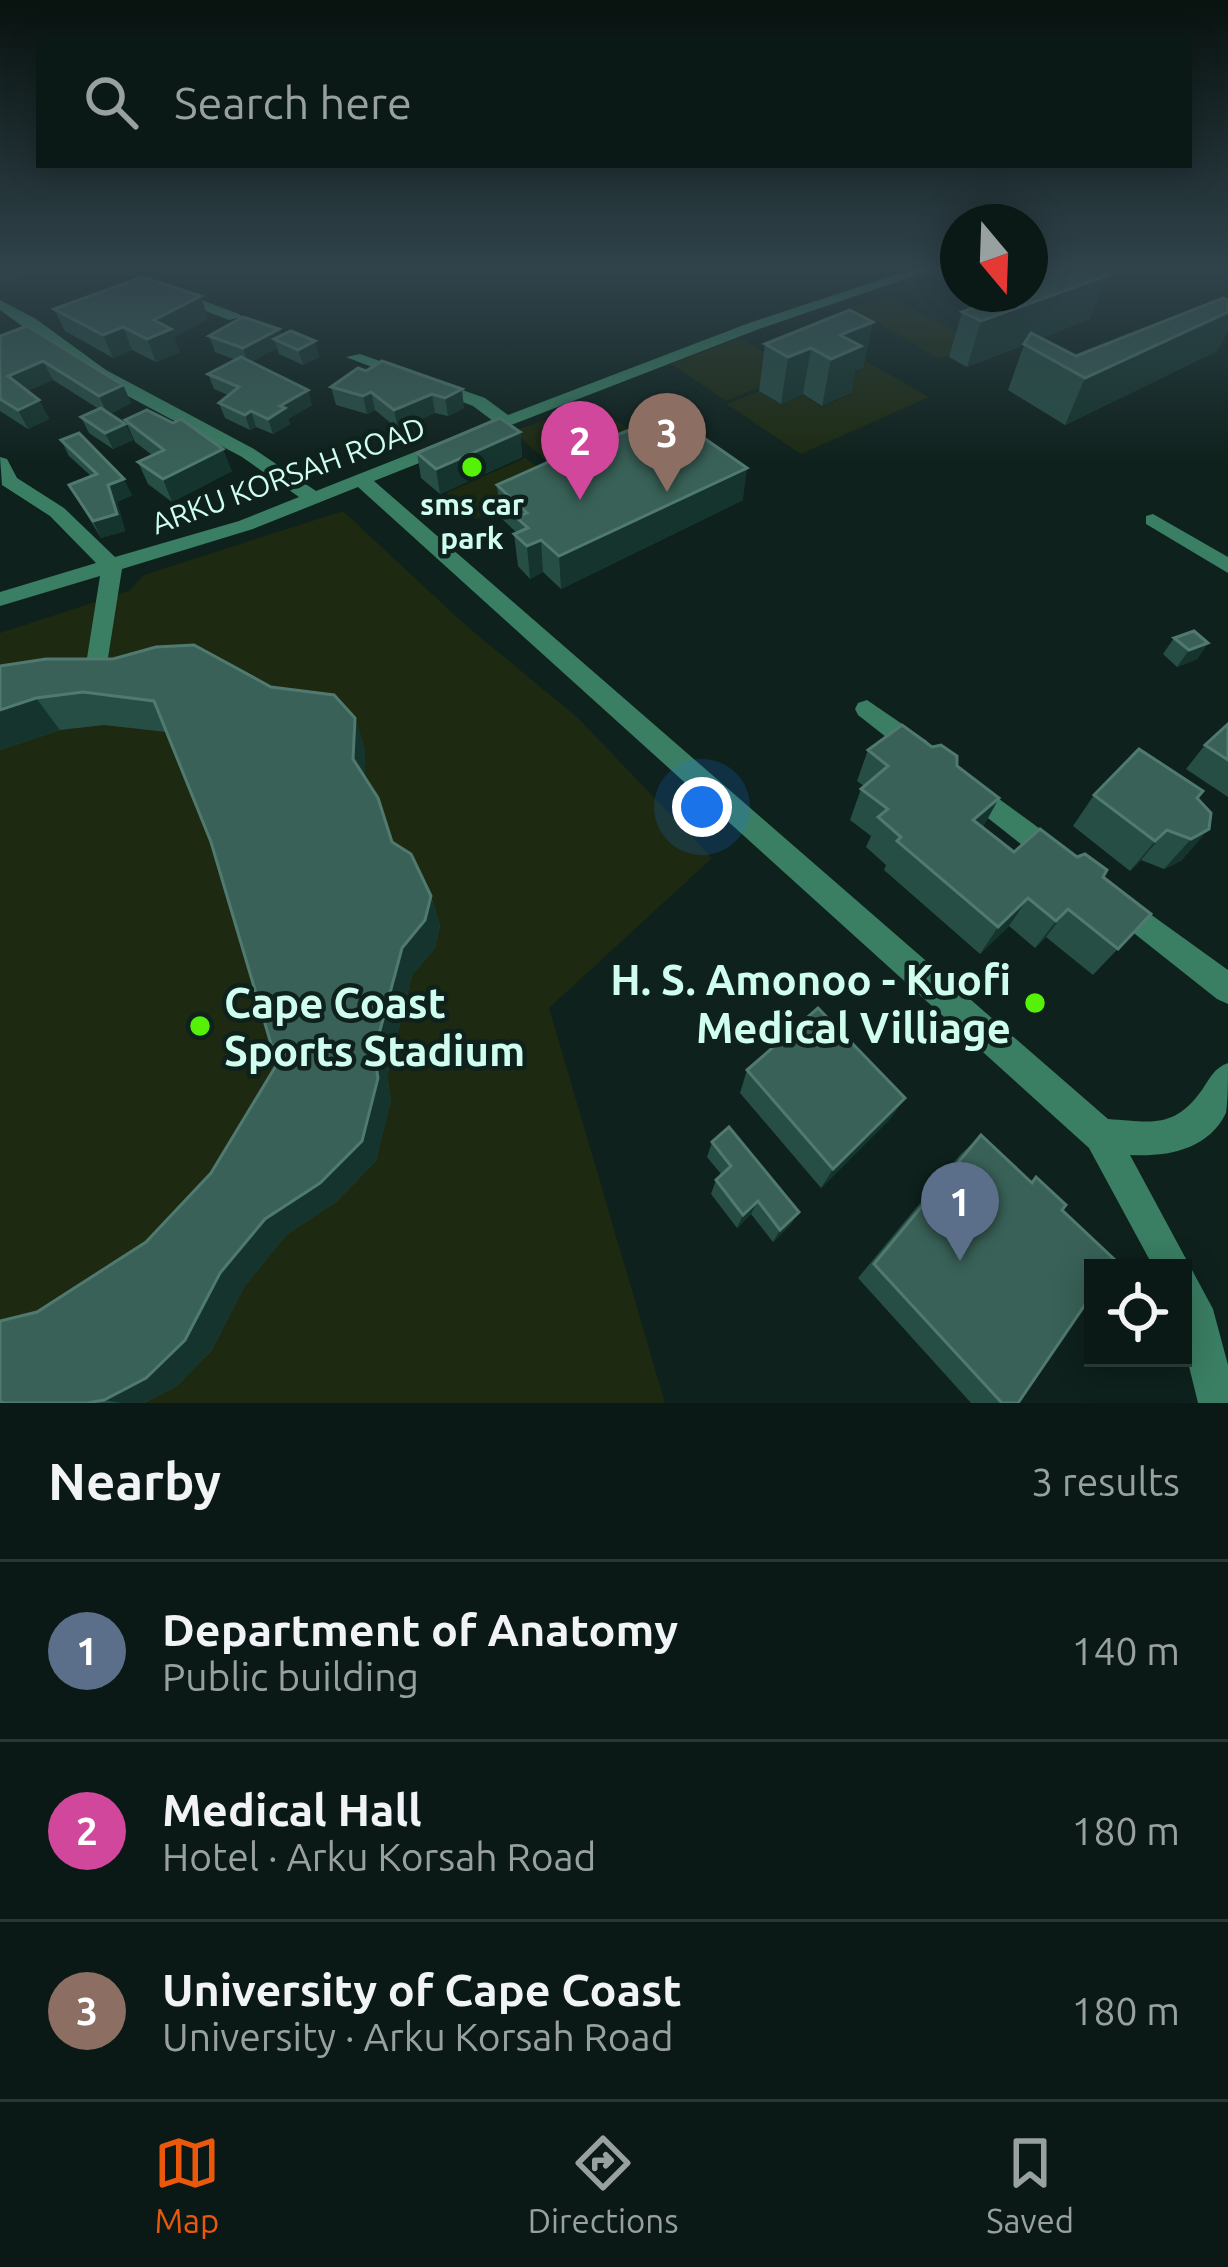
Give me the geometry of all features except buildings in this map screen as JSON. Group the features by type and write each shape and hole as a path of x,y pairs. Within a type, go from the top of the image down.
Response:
{"street":[{"path":"19,338 31,333"},
{"path":"54,333 100,374 248,453 315,499"},
{"name":"ARKU KORSAH ROAD","path":"0,598 112,567 315,499 735,333"},
{"path":"354,357 479,402 506,422"},
{"path":"0,463 9,481 57,512 112,567 99,658"},
{"path":"362,480 1101,1136 1169,1259"},
{"path":"1154,520 1228,566"},
{"path":"868,709 1228,989"},
{"path":"1101,1136 1169,1140 1192,1132 1228,1079"},
{"path":"1192,1305 1218,1403"}],"green space":[{"path":"896,333 1008,333 939,359"},
{"path":"740,338 797,372 726,401 671,364"},
{"path":"851,353 929,397 801,454 727,404 759,391 780,404 803,395 822,407 851,394 833,382 863,369 843,356"},
{"path":"581,409 612,435 618,431 604,421 613,418 632,432 612,440 607,436 598,439 604,446 552,466 513,431 551,418 585,446 589,443 557,418"},
{"path":"525,458 545,472 544,487 476,519 446,493"},
{"name":"Cape Coast Sports Stadium","path":"343,511 463,623 578,718 712,858 549,1008 665,1403 0,1403 0,633 129,591 144,575"}],"place":[{"name":"sms car park","path":"472,467"},
{"name":"University of Cape Coast","path":"667,492"},
{"name":"Medical Hall","path":"580,500"},
{"name":"H. S. Amonoo - Kuofi Medical Villiage","path":"1035,1003"},
{"name":"Cape Coast Sports Stadium","path":"200,1026"},
{"name":"Department of Anatomy","path":"960,1261"}]}
